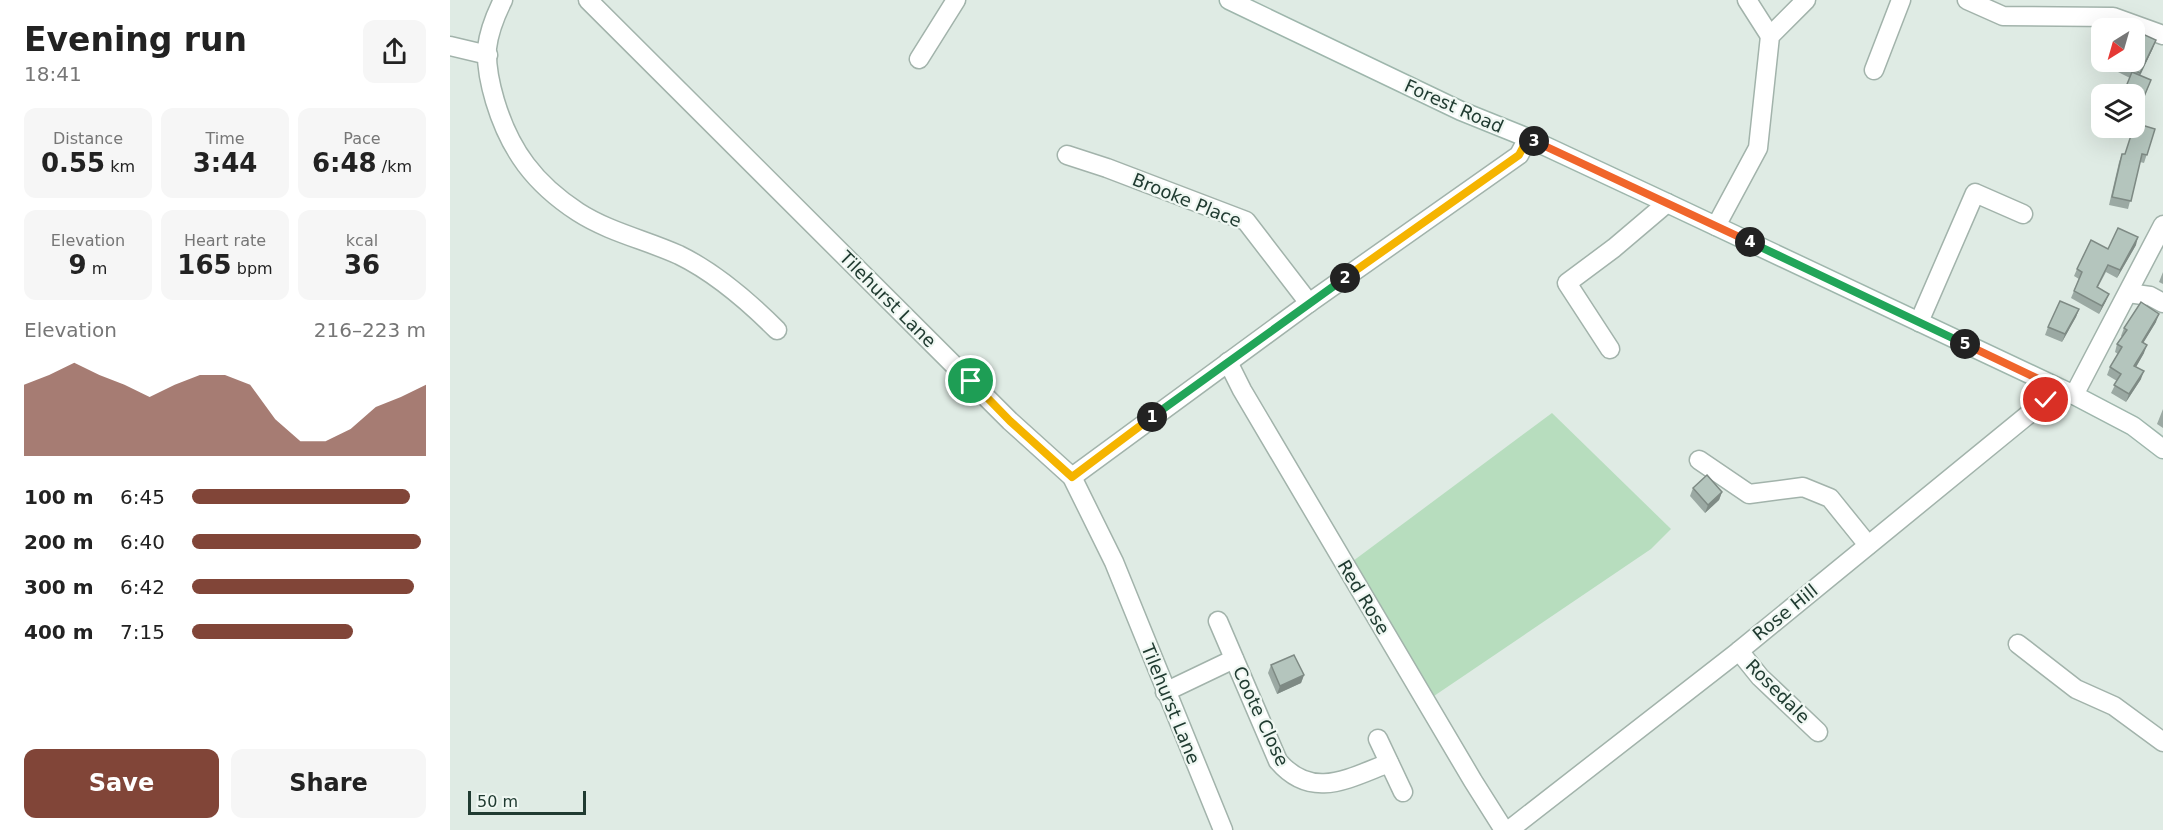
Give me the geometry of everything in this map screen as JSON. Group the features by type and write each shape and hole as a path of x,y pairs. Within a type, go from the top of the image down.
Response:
{"street":[{"path":"503,0 495,16 487,47 488,78 502,123 519,158 543,185 579,213 625,235 680,255 723,282 777,330"},
{"name":"Tilehurst Lane","path":"588,0 1010,421 1072,477 1113,562 1223,830"},
{"path":"919,59 956,0"},
{"name":"Forest Road","path":"1229,0 1461,111 1528,138 2074,395 2133,426 2163,449"},
{"path":"1716,226 1758,148 1770,36 1747,0"},
{"path":"1770,36 1806,0"},
{"path":"1874,70 1901,0"},
{"path":"1967,0 2003,16 2113,17 2163,35"},
{"path":"450,45 488,55"},
{"path":"1072,477 1309,303 1519,155 1528,138"},
{"name":"Brooke Place","path":"1067,155 1246,221 1309,303"},
{"path":"1919,322 1975,193 2023,214"},
{"path":"1610,349 1567,283 1614,248 1667,203"},
{"path":"2074,395 2163,225"},
{"path":"2128,293 2150,296 2163,303"},
{"name":"Red Rose","path":"1228,362 1242,390 1504,830"},
{"path":"1205,378 1242,390"},
{"name":"Rose Hill","path":"1509,830 1738,651 2046,400 2053,386"},
{"path":"1699,460 1749,494 1803,487 1830,498 1868,545"},
{"name":"Coote Close","path":"1218,621 1278,761 1289,773 1310,784 1338,782 1389,763"},
{"path":"2018,644 2076,690 2114,706 2163,742"},
{"name":"Rosedale","path":"1738,651 1760,677 1818,732"},
{"name":"Coote Close","path":"1165,692 1234,659"},
{"path":"1378,739 1403,792"}],"green space":[{"path":"1552,413 1671,529 1651,549 1434,696 1353,561"}],"building":[{"path":"2145,35 2156,40 2145,63"},
{"path":"2132,72 2151,80 2145,94 2145,84 2127,84"},
{"path":"2145,126 2155,129 2147,155 2142,154 2131,201 2112,197 2122,154 2125,154 2130,138 2145,138"},
{"path":"2118,228 2138,237 2120,270 2108,265 2097,287 2109,294 2102,306 2074,291 2082,272 2077,269 2091,240 2108,249"},
{"path":"2060,301 2079,309 2065,334 2048,327"},
{"path":"2141,302 2159,314 2142,342 2147,345 2134,366 2144,371 2129,394 2114,385 2121,374 2110,367 2122,347 2117,344 2127,330 2124,328"},
{"path":"1707,475 1722,492 1708,505 1693,488"},
{"path":"1294,655 1304,675 1280,686 1271,665"}],"route":[{"path":"971,381 1010,421 1072,477 1309,303 1519,155 1528,138 2053,386 2046,400"}]}
